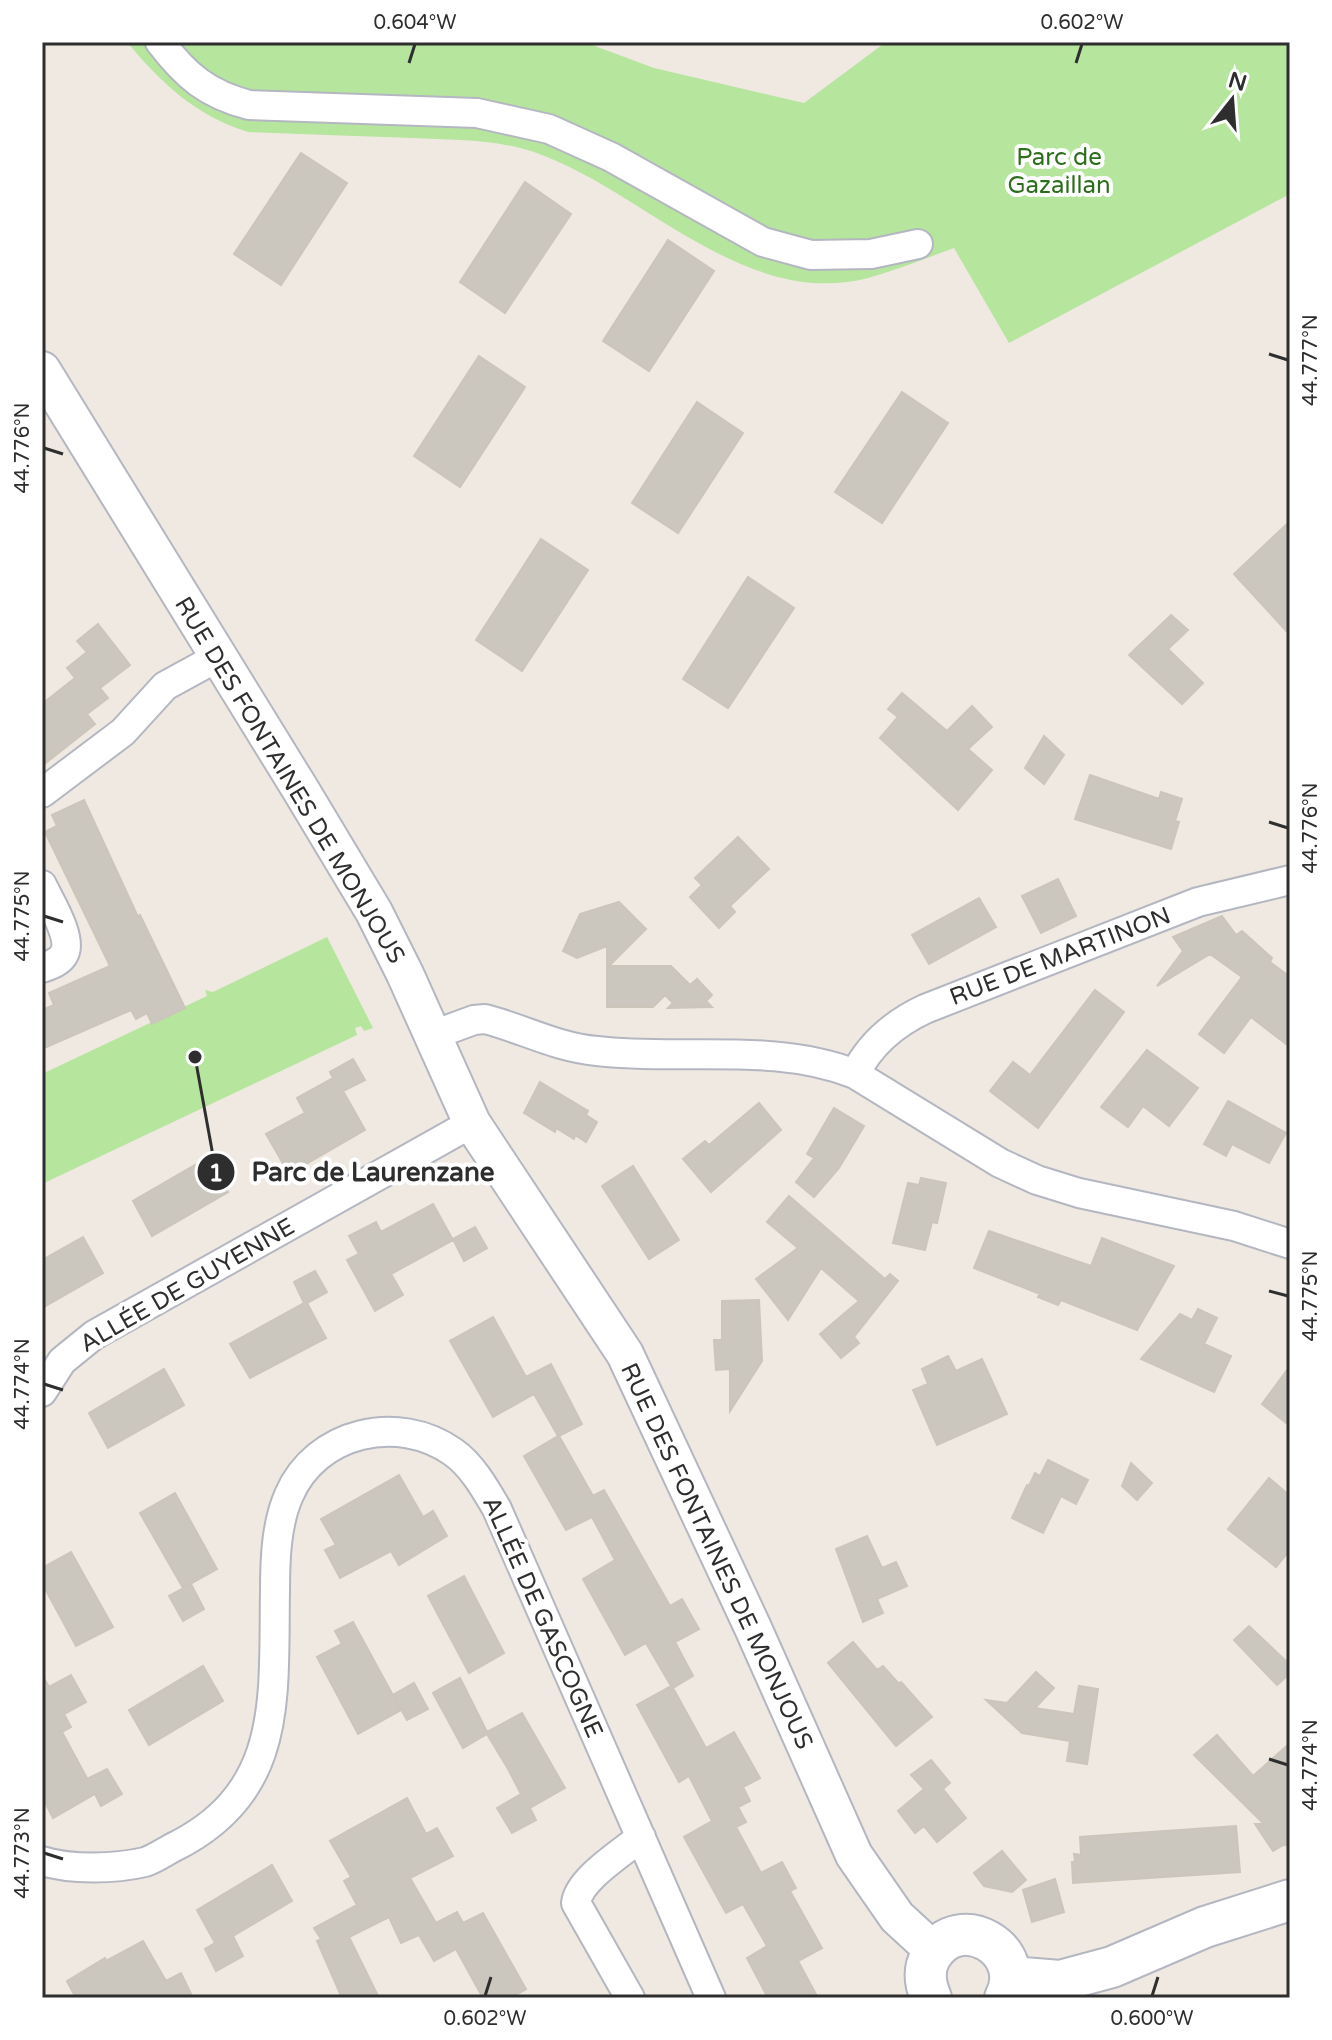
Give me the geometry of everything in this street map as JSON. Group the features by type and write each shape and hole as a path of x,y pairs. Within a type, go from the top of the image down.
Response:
{"main road":[{"path":"931,1998 925,1976 927,1963 943,1942 955,1936 982,1936 1003,1952 1009,1964 1008,1988 1060,1981 1112,1967 1205,1927 1282,1906"}],"street":[{"path":"160,42 193,79 222,98 249,105 477,113 549,129 611,157 763,242 811,255 871,254 918,244"},
{"name":"RUE DES FONTAINES DE MONJOUS","path":"42,370 374,912 472,1123 638,1377 854,1855 897,1917 934,1951"},
{"path":"42,793 123,732 165,686 218,657"},
{"name":"RUE DE MARTINON","path":"855,1074 870,1050 890,1029 925,1009 1198,902 1290,880"},
{"path":"42,885 67,939 65,953 55,963 42,968"},
{"path":"433,1035 485,1019 561,1046 587,1050 799,1058 830,1064 855,1074 1000,1163 1037,1180 1079,1193 1234,1226 1290,1244"},
{"name":"ALLÉE DE GUYENNE","path":"42,1392 62,1361 94,1335 472,1123"},
{"name":"ALLÉE DE GASCOGNE","path":"42,1861 79,1866 146,1861 202,1830 227,1808 248,1783 261,1758 269,1732 274,1689 275,1562 289,1496 302,1475 329,1448 352,1436 380,1431 418,1434 457,1454 482,1484 497,1509 711,1998"},
{"path":"630,1998 576,1903 577,1893 586,1883 641,1837"}],"green space":[{"name":"Parc de Gazaillan","path":"127,42 584,42 654,68 804,103 886,42 1290,42 1290,194 1009,343 954,248 868,278 822,283 778,277 736,262 695,241 574,169 534,152 489,142 248,132 212,117 181,96"},
{"path":"327,937 373,1028 364,1031 361,1026 355,1028 357,1035 42,1184 42,1074 207,996 205,990 213,992"}],"building":[{"path":"301,153 347,183 281,285 234,254"},
{"path":"525,182 571,214 505,313 460,282"},
{"path":"668,240 714,271 649,371 603,341"},
{"path":"479,356 525,387 460,487 414,456"},
{"path":"902,392 948,423 882,523 835,492"},
{"path":"697,402 743,433 678,533 632,503"},
{"path":"1290,521 1290,635 1234,574"},
{"path":"541,539 588,570 522,671 476,640"},
{"path":"748,577 794,608 728,708 683,679"},
{"path":"1171,615 1188,630 1168,649 1203,683 1182,704 1129,655"},
{"path":"98,624 130,665 100,688 108,698 87,714 95,724 42,766 42,704 75,678 67,668 87,652 77,641"},
{"path":"902,693 947,731 972,706 992,727 968,749 992,770 958,810 880,738 898,717 888,709"},
{"path":"1044,736 1064,755 1044,784 1025,768"},
{"path":"1090,775 1159,799 1161,792 1182,799 1171,849 1075,819"},
{"path":"84,800 138,917 140,915 185,1008 152,1024 147,1013 136,1019 131,1010 42,1049 42,1010 54,1005 49,993 110,966 45,832 57,826 52,815"},
{"path":"738,837 769,869 730,906 735,912 719,928 690,897 702,885 695,878"},
{"path":"1058,879 1076,916 1041,933 1022,896"},
{"path":"979,898 996,927 929,964 912,935"},
{"path":"619,902 646,929 609,966 671,966 690,985 697,979 712,995 706,1001 712,1007 668,1008 673,1003 665,995 653,1007 607,1007 607,946 577,958 563,951 580,914"},
{"path":"1222,916 1236,935 1242,931 1272,958 1270,962 1290,977 1290,1047 1251,1017 1224,1053 1199,1034 1242,977 1210,954 1157,986 1183,951 1173,937"},
{"path":"1095,990 1124,1012 1038,1128 990,1091 1013,1062 1030,1075"},
{"path":"1147,1050 1198,1088 1169,1126 1143,1106 1128,1127 1101,1107"},
{"path":"353,1059 365,1080 343,1091 365,1130 289,1174 266,1134 305,1113 297,1098 333,1078 330,1072"},
{"path":"540,1082 588,1111 586,1115 597,1122 586,1142 556,1128 555,1132 524,1113"},
{"path":"1228,1101 1286,1133 1269,1163 1232,1144 1226,1156 1204,1144"},
{"path":"759,1103 781,1130 711,1192 683,1159 705,1141 709,1145"},
{"path":"834,1108 864,1126 839,1168 814,1197 796,1182 814,1158 807,1154"},
{"path":"209,1157 228,1192 152,1236 133,1201"},
{"path":"633,1166 679,1240 649,1259 602,1186"},
{"path":"921,1178 946,1183 937,1223 932,1222 925,1250 893,1243 908,1183 919,1185"},
{"path":"789,1196 885,1279 890,1274 898,1281 854,1337 859,1343 841,1358 820,1334 859,1301 821,1268 788,1320 756,1279 798,1248 767,1222"},
{"path":"433,1204 453,1240 391,1274 403,1295 375,1311 347,1260 359,1254 349,1236 376,1222 381,1232"},
{"path":"475,1227 487,1248 464,1261 453,1239"},
{"path":"989,1231 1091,1266 1102,1238 1174,1266 1137,1330 1061,1300 1058,1305 1038,1297 1040,1294 974,1268"},
{"path":"83,1237 103,1273 42,1308 42,1260"},
{"path":"315,1271 327,1292 307,1303 326,1338 250,1378 230,1344 304,1303 294,1282"},
{"path":"759,1300 762,1361 730,1411 730,1369 716,1370 714,1340 722,1340 722,1301"},
{"path":"1198,1309 1217,1318 1204,1344 1231,1356 1214,1392 1141,1359 1180,1314 1192,1320"},
{"path":"493,1317 526,1377 551,1364 582,1424 559,1436 593,1496 604,1490 670,1606 682,1599 699,1629 675,1642 693,1676 673,1688 706,1748 734,1732 760,1778 743,1787 750,1801 738,1807 746,1822 736,1827 761,1873 782,1862 796,1888 790,1891 822,1948 798,1961 818,1998 768,1998 747,1958 767,1946 743,1904 726,1913 684,1837 712,1821 689,1776 679,1782 637,1705 671,1686 646,1643 625,1655 583,1579 615,1560 592,1517 566,1530 524,1456 558,1436 534,1394 493,1417 450,1341"},
{"path":"948,1356 956,1371 982,1359 1007,1414 937,1445 913,1390 928,1384 922,1369"},
{"path":"1290,1366 1290,1426 1262,1404"},
{"path":"164,1369 184,1405 108,1448 89,1413"},
{"path":"1048,1460 1088,1480 1076,1504 1061,1496 1043,1533 1012,1518 1027,1485 1035,1473 1040,1476"},
{"path":"1131,1463 1152,1483 1137,1500 1122,1486"},
{"path":"399,1475 423,1517 433,1511 447,1536 399,1565 391,1551 340,1578 325,1550 336,1545 321,1519"},
{"path":"1269,1478 1290,1496 1290,1550 1276,1567 1228,1529"},
{"path":"175,1493 217,1569 183,1588 140,1513"},
{"path":"867,1536 882,1568 896,1562 907,1586 877,1599 883,1613 863,1622 836,1549"},
{"path":"71,1552 113,1627 76,1646 42,1583 42,1568"},
{"path":"464,1576 504,1653 469,1673 428,1596"},
{"path":"191,1584 204,1609 183,1621 169,1596"},
{"path":"353,1622 401,1710 358,1734 317,1657 342,1644 335,1631"},
{"path":"1249,1626 1290,1665 1290,1673 1277,1685 1234,1640"},
{"path":"853,1642 877,1670 883,1666 899,1684 901,1682 932,1717 896,1746 828,1663"},
{"path":"203,1666 223,1701 149,1745 129,1710"},
{"path":"1036,1672 1054,1688 1035,1708 1074,1714 1079,1686 1098,1689 1087,1764 1067,1761 1070,1741 1022,1733 986,1700 1007,1703"},
{"path":"42,1675 49,1687 71,1675 86,1702 64,1714 71,1727 62,1732 87,1779 107,1769 122,1794 101,1806 95,1794 53,1818 42,1796"},
{"path":"460,1678 487,1732 522,1713 565,1788 530,1808 536,1820 512,1833 497,1808 521,1794 508,1769 487,1734 463,1748 433,1693"},
{"path":"414,1683 428,1709 407,1720 393,1695"},
{"path":"1217,1735 1253,1776 1290,1743 1290,1848 1285,1844 1273,1851 1255,1824 1264,1824 1194,1755"},
{"path":"931,1760 950,1783 943,1789 966,1818 937,1842 924,1826 915,1833 898,1811 924,1789 911,1775"},
{"path":"407,1798 426,1834 437,1828 453,1856 410,1878 436,1923 457,1912 463,1923 483,1913 526,1989 510,1998 483,1998 456,1949 434,1961 419,1935 401,1943 389,1917 349,1937 379,1998 342,1998 317,1941 321,1939 314,1928 357,1905 344,1881 351,1877 330,1841"},
{"path":"1236,1826 1240,1872 1073,1883 1072,1862 1075,1862 1074,1854 1081,1855 1080,1837"},
{"path":"1002,1851 1026,1880 1012,1892 984,1886 974,1873"},
{"path":"272,1865 292,1901 233,1936 243,1956 216,1971 205,1949 215,1943 197,1910"},
{"path":"1055,1879 1064,1912 1032,1922 1023,1890"},
{"path":"143,1941 166,1981 181,1973 193,1998 76,1998 67,1981 105,1958 106,1961"}],"place":[{"name":"Parc de Laurenzane","path":"195,1057"}]}
